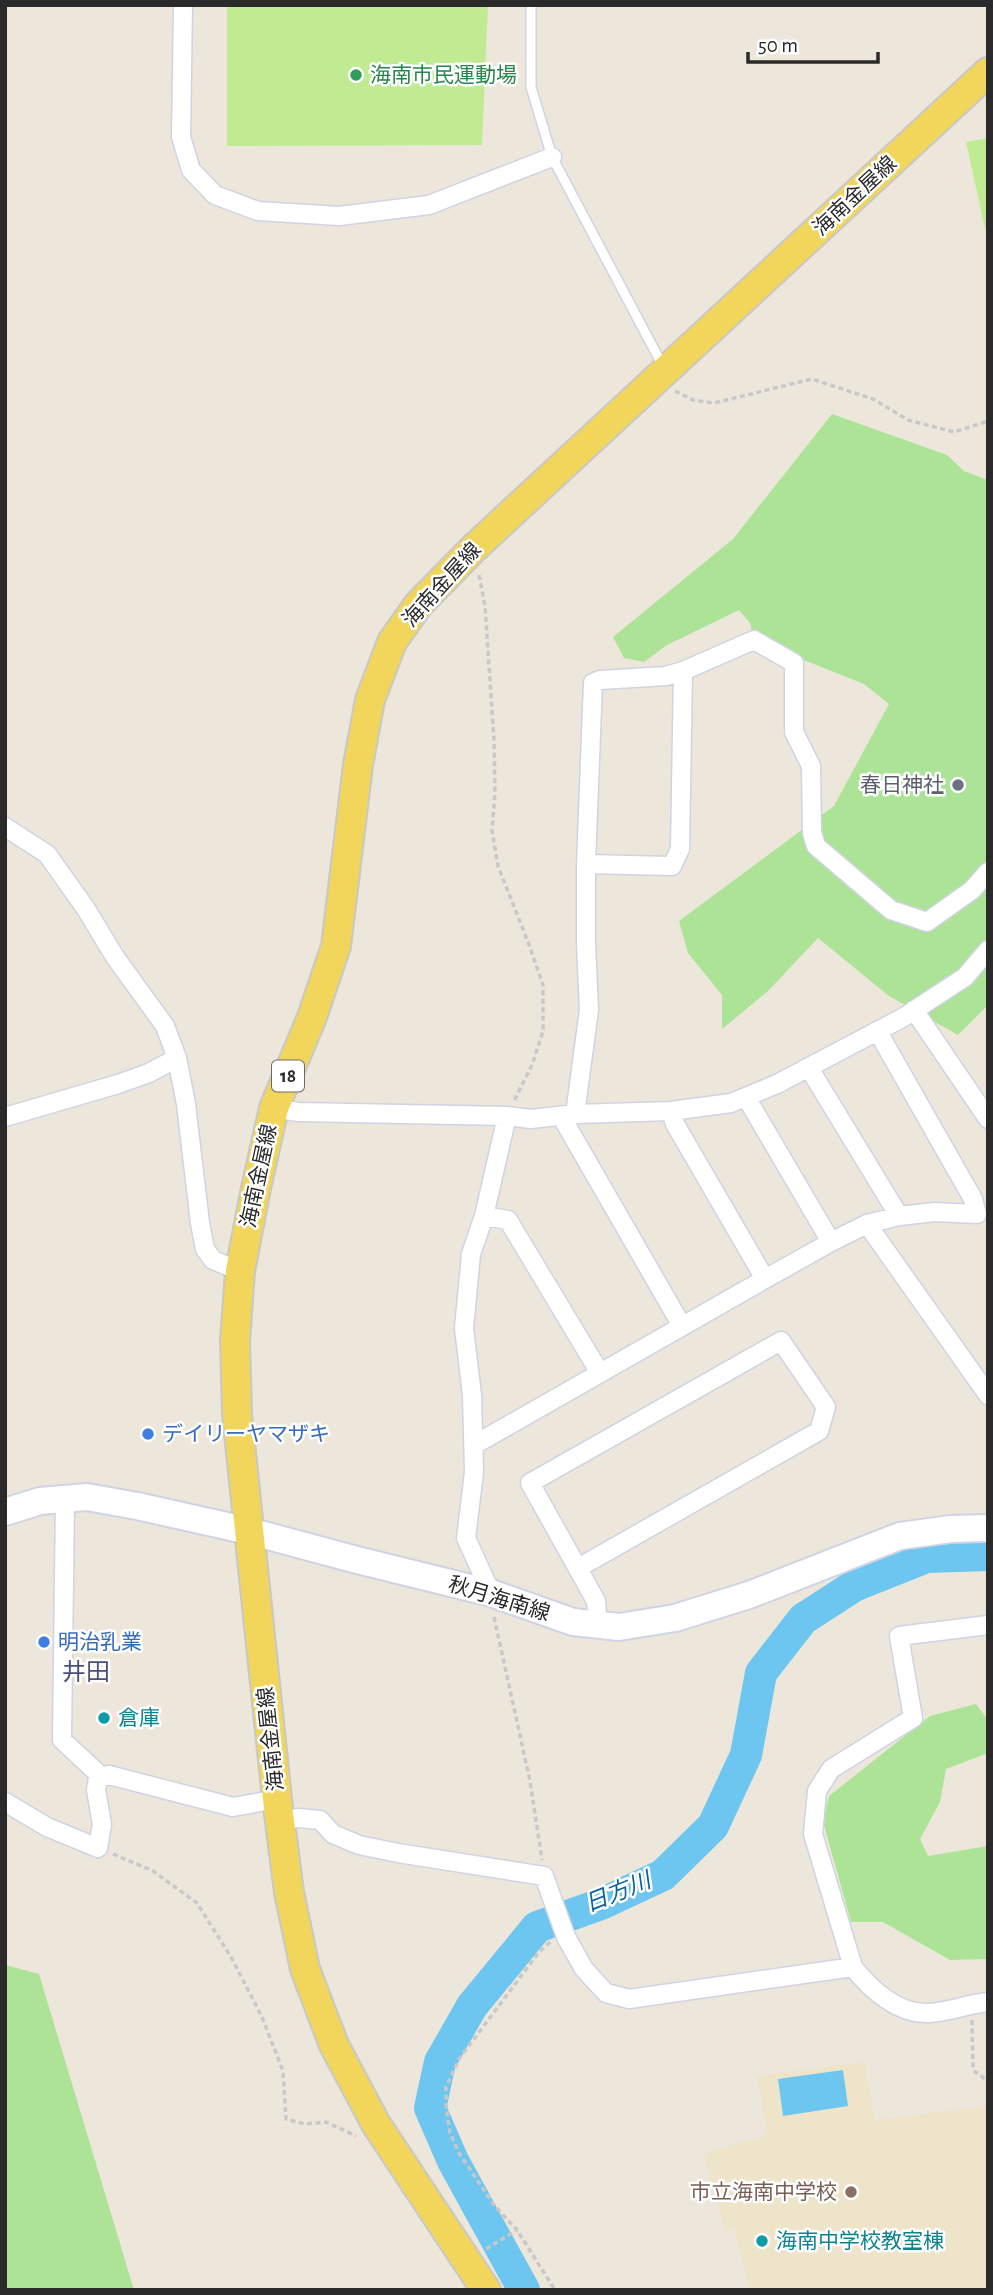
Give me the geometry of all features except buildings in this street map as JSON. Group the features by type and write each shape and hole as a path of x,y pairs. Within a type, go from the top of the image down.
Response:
{"main road":[{"name":"海南金屋線","path":"486,2290 376,2124 334,2045 305,1969 289,1892 237,1414 235,1341 240,1270 274,1108 312,1017 336,946 358,765 370,701 392,642 418,605 474,548 988,72"},
{"name":"秋月海南線","path":"5,1511 40,1501 88,1497 249,1531 491,1593 573,1622 619,1627 675,1618 749,1595 900,1536 951,1529 988,1528"}],"street":[{"path":"183,5 181,137 191,170 215,195 258,211 339,216 429,205 552,157"},
{"path":"681,1326 568,1115 589,1010 586,864 593,683 600,680 666,677 754,640 794,663 794,732 811,766 812,833 816,846 891,909 927,922 972,890 988,872"},
{"path":"586,864 672,866 680,849 683,671"},
{"path":"5,827 47,854 165,1026 177,1058 186,1104 205,1249 214,1260 240,1270"},
{"path":"274,1108 531,1119 671,1111 731,1103 809,1068 878,1032 965,977 988,950"},
{"path":"914,1010 988,1118"},
{"path":"474,1445 681,1326 867,1224 899,1216 934,1212 977,1214 974,1199 878,1032"},
{"path":"5,1117 118,1084 149,1073 177,1058"},
{"path":"809,1068 899,1216"},
{"path":"746,1097 831,1242"},
{"path":"671,1111 675,1124 765,1279"},
{"path":"491,1593 466,1538 474,1472 474,1445 472,1395 464,1328 471,1254 484,1216 507,1116"},
{"path":"484,1216 508,1220 600,1373"},
{"path":"867,1224 988,1395"},
{"path":"578,1568 819,1431 826,1407 781,1341 530,1483 596,1601 598,1625"},
{"path":"65,1499 62,1740 102,1777"},
{"path":"980,2003 930,2013 906,2012 866,1984 853,1967 813,1833 817,1791 831,1769 913,1717 899,1636 988,1625"},
{"path":"5,1802 47,1827 98,1848 102,1824 96,1790 98,1778 108,1775 233,1807 279,1809 299,1818 320,1820 333,1834 359,1845 544,1875 565,1932 584,1969 606,1993 629,1999 853,1967"}],"lane":[{"path":"531,5 531,87 552,157 666,371"}],"path":[{"path":"666,371 676,393 693,400 714,403 813,379 873,399 908,420 954,432 988,421"},
{"path":"474,548 485,606 494,740 495,793 492,831 498,866 543,985 543,1031 531,1066 507,1116"},
{"path":"491,1593 497,1636 530,1781 544,1875"},
{"path":"98,1848 153,1871 197,1903 231,1957 262,2017 283,2071 286,2119 305,2124 326,2122 360,2138 376,2124"},
{"path":"555,2290 517,2230 494,2205 459,2153 450,2133 446,2087 460,2059 539,1952 565,1932"},
{"path":"980,2003 973,2070 988,2081"},
{"path":"467,2262 517,2230"}],"shaded area":[{"name":"市立海南中学校","path":"864,2062 875,2120 988,2106 988,2290 749,2290 734,2229 725,2232 704,2154 767,2134 757,2076"}],"green space":[{"name":"海南市民運動場","path":"227,5 488,5 482,145 227,146"},
{"path":"988,138 988,242 966,142"},
{"path":"832,414 947,455 964,471 988,480 988,1005 958,1035 889,996 818,938 768,991 722,1029 722,995 688,953 679,921 834,806 889,704 864,684 754,640 750,623 739,610 667,645 644,662 624,658 613,637 733,539"},
{"path":"976,1704 988,1720 988,1753 946,1769 940,1802 920,1839 928,1856 988,1846 988,1959 950,1960 883,1922 851,1922 823,1822 829,1796 930,1716"},
{"path":"5,1965 39,1974 134,2290 5,2290"}],"water":[{"path":"843,2070 848,2106 783,2116 778,2079"}],"waterway":[{"name":"日方川","path":"524,2290 453,2161 430,2108 440,2062 472,2006 537,1927 601,1904 663,1875 713,1826 746,1755 761,1673 803,1619 854,1586 927,1557 988,1555"}],"place":[{"name":"海南市民運動場","path":"356,75"},
{"name":"春日神社","path":"958,785"},
{"name":"デイリーヤマザキ","path":"148,1434"},
{"name":"明治乳業","path":"44,1642"},
{"name":"倉庫","path":"104,1718"},
{"name":"市立海南中学校","path":"851,2192"},
{"name":"海南中学校教室棟","path":"762,2241"}],"district":[{"name":"井田","path":"86,1673"}]}
